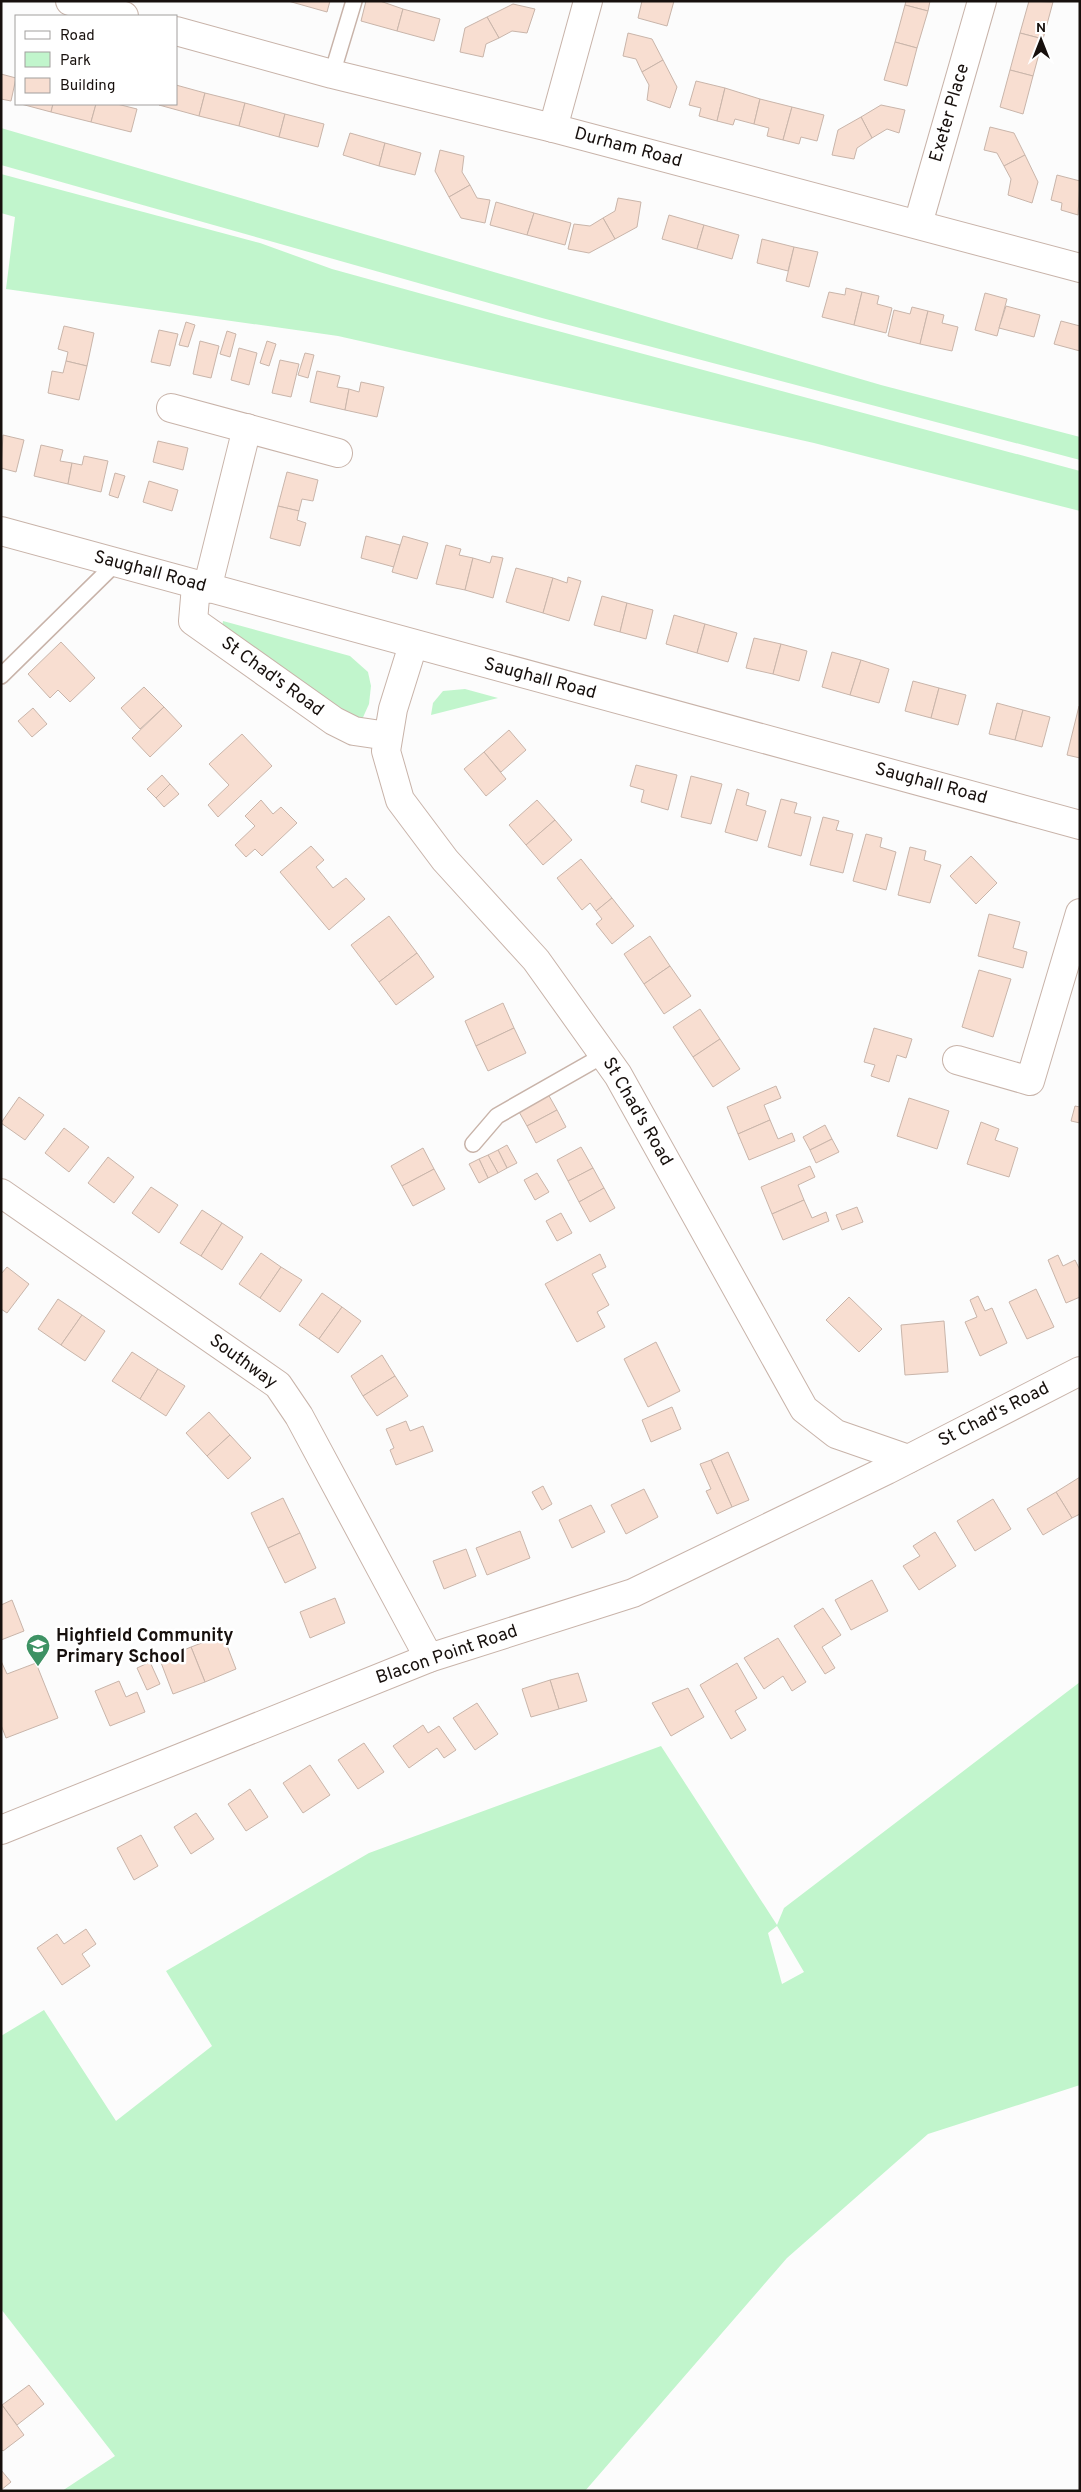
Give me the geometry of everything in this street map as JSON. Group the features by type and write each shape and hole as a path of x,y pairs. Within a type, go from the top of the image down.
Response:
{"street":[{"path":"70,1 120,15"},
{"path":"553,128 588,1"},
{"name":"Exeter Place","path":"918,224 982,1"},
{"name":"Durham Road","path":"178,32 332,74 553,128 1080,268"},
{"path":"171,408 338,453"},
{"path":"202,587 247,428"},
{"name":"Saughall Road","path":"1,531 413,645 1080,824"},
{"name":"St Chad's Road","path":"202,587 193,621 334,722 354,731 388,736"},
{"name":"St Chad's Road","path":"413,645 393,709 386,751 400,800 445,860 536,960 618,1074 804,1409 836,1434 898,1464 1080,1370"},
{"path":"957,1060 1030,1081 1080,913"},
{"name":"Southway","path":"1,1193 278,1385 299,1416 429,1658"},
{"name":"Blacon Point Road","path":"1,1830 429,1658 633,1593 898,1464"}],"lane":[{"path":"332,74 354,1"},
{"path":"1,676 116,563"},
{"path":"473,1144 497,1116 604,1055"}],"green space":[{"path":"1,128 881,385 1080,437 1080,460 542,318 1,165"},
{"path":"1,174 260,243 332,269 513,319 1080,471 1080,511 814,443 338,336 6,289 15,217 1,213"},
{"path":"223,621 350,656 368,672 371,686 369,704 360,724 222,627"},
{"path":"465,689 498,698 431,715 433,703 443,691"},
{"path":"1080,1682 1080,2085 928,2134 787,2258 585,2491 62,2491 115,2456 1,2309 1,2036 44,2010 116,2121 212,2046 166,1971 369,1853 661,1746 777,1925 784,1908","holes":["777,1926 804,1972 782,1984 768,1933"]}],"building":[{"path":"288,1 330,1 327,12"},
{"path":"366,1 380,1 403,9 397,31 361,21"},
{"path":"642,1 674,1 667,26 638,18"},
{"path":"906,1 930,1 928,11 905,5"},
{"path":"1029,1 1053,2 1043,39 1020,33"},
{"path":"513,4 535,9 527,33 512,31 499,38 487,17"},
{"path":"905,5 928,11 917,48 895,42"},
{"path":"403,9 440,19 434,41 397,31"},
{"path":"487,17 499,38 486,44 483,57 460,52 465,28"},
{"path":"628,33 652,39 663,60 642,72 636,59 623,56"},
{"path":"1020,33 1043,39 1033,76 1010,70"},
{"path":"895,42 917,48 907,86 884,80"},
{"path":"663,60 677,87 670,108 647,100 649,85 642,72"},
{"path":"1010,70 1033,76 1023,114 1000,107"},
{"path":"1,74 15,78 11,101 1,99"},
{"path":"696,81 725,88 717,121 699,116 701,108 689,105"},
{"path":"178,86 205,93 199,116 159,105 178,105"},
{"path":"725,88 760,99 754,124 735,119 733,125 717,121"},
{"path":"205,93 245,103 239,126 199,116"},
{"path":"760,99 792,107 783,140 767,136 769,128 754,124"},
{"path":"245,103 285,114 279,137 239,126"},
{"path":"25,105 53,105 51,112"},
{"path":"53,105 96,105 91,122 51,112"},
{"path":"96,105 121,105 137,109 131,132 91,122"},
{"path":"881,105 905,110 899,133 887,129 872,138 861,117"},
{"path":"792,107 824,115 817,141 801,137 799,144 783,140"},
{"path":"285,114 324,124 318,147 279,137"},
{"path":"861,117 872,138 857,148 854,159 832,155 838,130"},
{"path":"990,127 1014,133 1025,155 1004,166 997,153 984,150"},
{"path":"350,133 385,143 379,166 343,155"},
{"path":"385,143 421,153 415,175 379,166"},
{"path":"440,150 464,156 462,172 470,185 449,197 435,171"},
{"path":"1025,155 1038,182 1032,203 1008,195 1011,179 1004,166"},
{"path":"1057,175 1080,181 1078,215 1061,210 1062,203 1051,200"},
{"path":"470,185 477,198 490,200 485,223 461,218 449,197"},
{"path":"618,198 641,202 637,227 615,239 603,218 615,211"},
{"path":"496,202 534,213 527,235 490,225"},
{"path":"534,213 571,223 565,245 527,235"},
{"path":"669,215 704,225 697,249 662,239"},
{"path":"603,218 615,239 589,253 568,249 574,224 590,226"},
{"path":"704,225 739,235 732,259 697,249"},
{"path":"762,239 794,247 788,271 757,263"},
{"path":"794,247 818,252 809,287 786,281"},
{"path":"846,288 862,292 854,325 822,317 829,292 845,295"},
{"path":"862,292 879,296 877,304 892,308 886,333 854,325"},
{"path":"985,293 1007,299 997,336 975,330"},
{"path":"1006,306 1040,315 1034,337 999,328"},
{"path":"912,307 928,311 920,344 888,336 894,310 910,314"},
{"path":"928,311 944,315 942,323 958,327 952,351 920,344"},
{"path":"1061,321 1080,326 1080,351 1054,344"},
{"path":"186,322 195,325 188,347 179,345"},
{"path":"64,326 94,333 87,366 66,361 68,352 58,349"},
{"path":"159,330 178,334 170,366 151,362"},
{"path":"227,331 236,334 230,357 220,354"},
{"path":"200,341 219,346 211,378 193,374"},
{"path":"267,341 276,344 269,366 260,363"},
{"path":"239,348 257,353 249,385 231,380"},
{"path":"305,353 314,355 308,378 298,375"},
{"path":"280,360 299,364 291,397 272,393"},
{"path":"66,361 87,366 79,400 48,393 52,371 63,373"},
{"path":"317,371 340,376 337,387 349,389 345,410 310,402"},
{"path":"361,382 384,387 377,417 345,410 349,389 359,392"},
{"path":"3,435 24,440 16,472 1,468"},
{"path":"158,441 188,448 183,470 153,462"},
{"path":"41,445 63,450 60,461 72,463 68,484 34,476"},
{"path":"84,456 108,461 101,492 68,484 72,463 82,465"},
{"path":"287,472 318,480 313,501 302,499 299,511 278,506"},
{"path":"115,473 125,476 118,498 109,495"},
{"path":"149,481 178,490 172,511 143,502"},
{"path":"278,506 299,511 297,520 306,523 300,546 270,538"},
{"path":"366,536 400,545 394,567 361,558"},
{"path":"403,536 428,543 417,579 392,572"},
{"path":"446,545 461,549 459,555 473,558 465,590 436,584"},
{"path":"492,556 503,558 493,598 465,590 473,558 490,563"},
{"path":"516,568 553,578 543,613 506,602"},
{"path":"568,577 581,581 569,621 543,613 553,578 567,583"},
{"path":"602,596 627,603 620,632 594,625"},
{"path":"627,603 653,610 646,639 620,632"},
{"path":"674,615 705,624 697,653 666,644"},
{"path":"705,624 737,633 728,662 697,653"},
{"path":"754,638 781,644 773,674 746,668"},
{"path":"61,642 95,678 70,702 58,690 50,698 28,674"},
{"path":"781,644 807,651 799,681 773,674"},
{"path":"832,652 861,660 850,695 822,687"},
{"path":"861,660 889,669 879,703 850,695"},
{"path":"913,681 939,688 931,718 905,711"},
{"path":"144,687 164,707 140,729 121,708"},
{"path":"939,688 966,695 958,725 931,718"},
{"path":"997,703 1023,710 1015,740 989,734"},
{"path":"1080,706 1080,758 1067,755"},
{"path":"164,707 182,726 150,757 132,738"},
{"path":"33,708 47,724 32,737 18,721"},
{"path":"1023,710 1050,717 1042,747 1015,740"},
{"path":"509,730 526,750 501,772 484,752"},
{"path":"242,734 272,766 218,817 208,805 229,785 209,764"},
{"path":"484,752 506,779 486,796 464,769"},
{"path":"636,765 677,775 668,810 641,802 644,790 630,786"},
{"path":"162,775 170,784 156,798 147,789"},
{"path":"691,776 722,784 711,824 681,817"},
{"path":"170,784 179,794 164,807 156,798"},
{"path":"737,789 749,793 746,805 766,811 757,841 725,832"},
{"path":"781,799 797,803 794,813 811,817 801,856 768,847"},
{"path":"261,800 273,814 281,807 297,823 262,856 255,849 246,857 235,845 255,826 245,816"},
{"path":"537,800 555,820 526,845 509,825"},
{"path":"823,817 839,821 836,830 853,834 843,873 810,865"},
{"path":"555,820 572,840 543,865 526,845"},
{"path":"866,834 882,838 880,847 896,852 886,890 853,881"},
{"path":"311,846 324,860 316,867 333,888 346,878 365,899 329,930 280,872"},
{"path":"910,847 926,851 924,860 941,865 930,903 898,895"},
{"path":"971,856 997,883 976,904 950,876"},
{"path":"581,859 612,898 596,911 590,903 582,910 557,878"},
{"path":"612,898 634,926 612,944 596,924 602,919 596,911"},
{"path":"989,914 1020,922 1013,948 1027,952 1023,968 978,956"},
{"path":"389,916 417,953 379,982 351,945"},
{"path":"650,936 670,966 644,984 624,954"},
{"path":"417,953 434,977 396,1005 379,982"},
{"path":"670,966 691,996 664,1014 644,984"},
{"path":"979,970 1011,979 993,1037 962,1027"},
{"path":"503,1003 514,1028 476,1046 465,1021"},
{"path":"700,1009 720,1039 693,1057 673,1027"},
{"path":"514,1028 526,1053 488,1071 476,1046"},
{"path":"874,1028 912,1039 906,1058 897,1055 889,1082 871,1076 875,1065 864,1062"},
{"path":"720,1039 740,1069 713,1087 693,1057"},
{"path":"776,1086 781,1098 764,1105 770,1120 738,1134 727,1107"},
{"path":"548,1094 557,1110 527,1126 518,1110"},
{"path":"19,1097 44,1115 25,1140 1,1123"},
{"path":"909,1098 949,1111 937,1149 897,1136"},
{"path":"1075,1106 1080,1107 1080,1123 1071,1121"},
{"path":"557,1110 566,1127 536,1143 527,1126"},
{"path":"770,1120 778,1139 792,1133 795,1141 749,1160 738,1134"},
{"path":"981,1122 999,1129 995,1140 1018,1148 1009,1177 967,1164"},
{"path":"825,1125 832,1139 810,1150 803,1137"},
{"path":"64,1128 89,1147 69,1172 45,1153"},
{"path":"832,1139 839,1152 816,1163 810,1150"},
{"path":"507,1145 517,1163 507,1168 498,1150"},
{"path":"581,1147 593,1168 568,1181 557,1160"},
{"path":"423,1148 434,1169 402,1186 391,1166"},
{"path":"498,1150 507,1168 498,1173 488,1155"},
{"path":"488,1155 498,1173 488,1178 479,1159"},
{"path":"108,1157 134,1177 114,1203 88,1183"},
{"path":"479,1159 488,1178 479,1183 469,1164"},
{"path":"810,1166 815,1177 798,1185 804,1200 772,1214 761,1187"},
{"path":"593,1168 604,1188 579,1202 568,1181"},
{"path":"434,1169 445,1189 413,1206 402,1186"},
{"path":"537,1173 549,1192 535,1200 524,1180"},
{"path":"151,1187 178,1205 159,1233 132,1213"},
{"path":"604,1188 615,1208 590,1222 579,1202"},
{"path":"804,1200 812,1218 826,1212 829,1221 783,1240 772,1214"},
{"path":"857,1207 863,1222 842,1230 836,1215"},
{"path":"202,1210 222,1223 201,1256 180,1243"},
{"path":"561,1213 572,1233 557,1241 546,1221"},
{"path":"222,1223 243,1237 222,1270 201,1256"},
{"path":"261,1253 281,1267 260,1298 239,1284"},
{"path":"600,1254 606,1267 592,1274 609,1305 597,1312 605,1327 577,1342 545,1284"},
{"path":"1058,1255 1063,1266 1075,1260 1080,1270 1080,1297 1066,1303 1048,1260"},
{"path":"7,1267 29,1284 7,1313 1,1309 1,1274"},
{"path":"281,1267 302,1280 280,1312 260,1298"},
{"path":"1036,1289 1054,1327 1027,1339 1009,1302"},
{"path":"322,1293 342,1307 319,1339 299,1325"},
{"path":"978,1296 985,1311 992,1308 1007,1343 980,1356 965,1322 977,1317 970,1300"},
{"path":"849,1297 882,1329 859,1352 826,1320"},
{"path":"58,1299 82,1315 61,1345 38,1329"},
{"path":"342,1307 361,1321 338,1353 319,1339"},
{"path":"82,1315 105,1331 85,1361 61,1345"},
{"path":"944,1321 948,1372 905,1375 901,1325"},
{"path":"656,1342 680,1391 648,1407 624,1359"},
{"path":"132,1352 158,1369 140,1399 112,1381"},
{"path":"382,1355 395,1376 363,1396 351,1376"},
{"path":"158,1369 185,1386 166,1416 140,1399"},
{"path":"395,1376 408,1396 377,1416 363,1396"},
{"path":"672,1407 681,1429 651,1442 642,1420"},
{"path":"209,1412 230,1435 207,1456 186,1433"},
{"path":"406,1421 410,1431 423,1426 433,1451 396,1465 390,1450 394,1448 386,1429"},
{"path":"230,1435 251,1458 228,1479 207,1456"},
{"path":"728,1452 749,1500 732,1507 711,1460"},
{"path":"711,1460 732,1507 717,1514 706,1491 711,1489 700,1464"},
{"path":"1080,1477 1080,1514 1072,1518 1056,1492"},
{"path":"543,1486 552,1504 542,1510 532,1492"},
{"path":"644,1489 658,1517 626,1534 611,1505"},
{"path":"1056,1492 1072,1518 1043,1535 1027,1509"},
{"path":"283,1498 300,1533 268,1548 251,1513"},
{"path":"993,1499 1011,1529 975,1551 957,1521"},
{"path":"591,1505 605,1532 572,1548 559,1520"},
{"path":"520,1531 530,1558 487,1575 476,1548"},
{"path":"935,1532 956,1566 919,1590 903,1566 920,1556 913,1546"},
{"path":"300,1533 316,1568 285,1583 268,1548"},
{"path":"466,1549 476,1576 444,1589 433,1561"},
{"path":"872,1580 888,1611 851,1630 835,1600"},
{"path":"335,1598 345,1623 310,1638 300,1612"},
{"path":"12,1600 24,1631 1,1640 1,1605"},
{"path":"823,1608 841,1635 822,1647 835,1668 825,1674 794,1626"},
{"path":"223,1635 236,1669 205,1682 191,1647"},
{"path":"778,1638 806,1682 792,1691 783,1676 764,1689 744,1658"},
{"path":"191,1647 205,1682 173,1694 160,1660"},
{"path":"1,1661 7,1674 36,1663 58,1718 6,1738 1,1725"},
{"path":"150,1662 160,1684 147,1690 137,1668"},
{"path":"737,1663 757,1698 735,1711 746,1730 731,1739 700,1685"},
{"path":"578,1673 587,1701 559,1709 550,1680"},
{"path":"550,1680 559,1709 531,1717 522,1689"},
{"path":"119,1681 126,1697 137,1692 145,1712 110,1726 95,1691"},
{"path":"688,1688 704,1717 671,1736 652,1703"},
{"path":"477,1703 498,1734 475,1750 453,1718"},
{"path":"423,1725 428,1733 439,1726 456,1750 444,1758 437,1748 409,1768 393,1746"},
{"path":"364,1743 384,1772 358,1789 338,1760"},
{"path":"310,1765 330,1795 303,1813 283,1783"},
{"path":"250,1789 268,1817 246,1831 228,1804"},
{"path":"196,1813 214,1839 191,1854 174,1827"},
{"path":"141,1835 158,1866 134,1880 117,1848"},
{"path":"86,1929 96,1944 82,1954 90,1966 62,1985 37,1948 57,1934 64,1944"},
{"path":"29,2385 44,2404 17,2425 2,2405"},
{"path":"2,2405 24,2435 3,2451 1,2449"},
{"path":"1,2470 11,2482 1,2490"}],"place":[{"name":"Highfield Community Primary School","path":"38,1667"}]}
